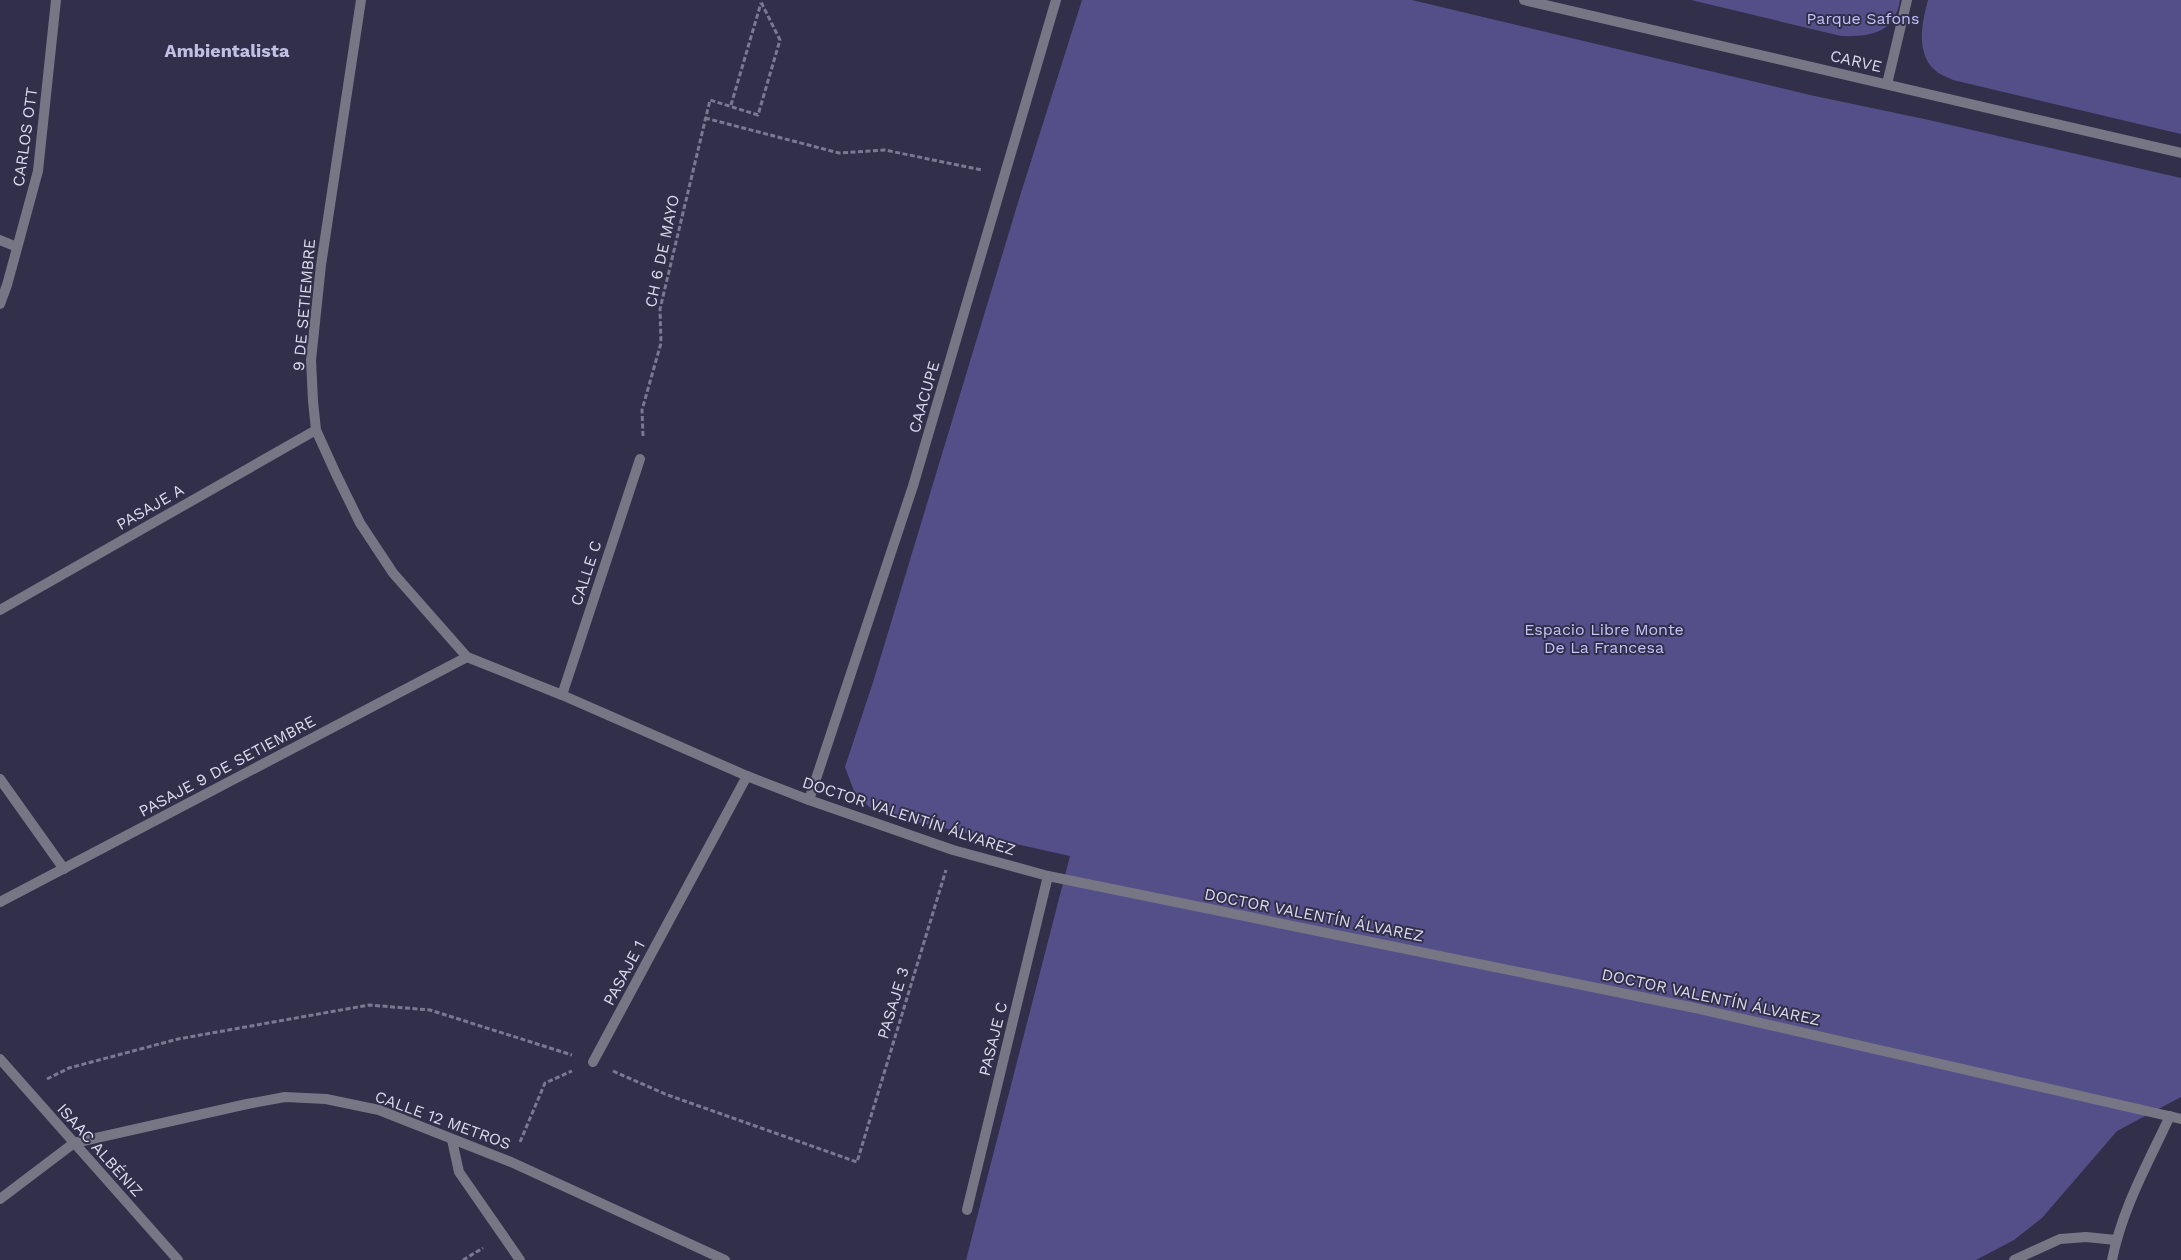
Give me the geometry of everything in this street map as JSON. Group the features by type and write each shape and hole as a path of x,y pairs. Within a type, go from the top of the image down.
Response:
{"street":[{"name":"CARLOS OTT","path":"0,304 18,247 38,171 56,0"},
{"name":"9 DE SETIEMBRE","path":"361,0 320,274 312,360 316,430 360,523 393,573 467,657"},
{"name":"CAACUPE","path":"809,800 914,486 1056,0"},
{"name":"CARVE","path":"1524,0 2181,153"},
{"path":"1887,84 1907,0"},
{"path":"0,240 18,247"},
{"name":"PASAJE A","path":"0,610 316,430"},
{"name":"CALLE C","path":"562,695 640,459"},
{"name":"DOCTOR VALENTÍN ÁLVAREZ","path":"467,657 562,695 748,776 809,800 952,850 1048,876 1695,1008 2181,1119"},
{"name":"PASAJE 9 DE SETIEMBRE","path":"0,902 467,657"},
{"name":"PASAJE 1","path":"593,1062 748,776"},
{"path":"0,779 64,869"},
{"name":"PASAJE C","path":"967,1210 1048,876"},
{"name":"ISAAC ALBÉNIZ","path":"0,1059 178,1260"},
{"name":"CALLE 12 METROS","path":"74,1143 248,1104 285,1098 326,1099 379,1110 511,1162 725,1260"},
{"path":"2112,1260 2116,1240 2130,1200 2170,1116"},
{"path":"452,1140 459,1172 520,1260"},
{"path":"0,1199 74,1143"},
{"path":"2014,1260 2060,1239 2086,1237 2116,1240"}],"path":[{"name":"CH 6 DE MAYO","path":"731,105 761,1"},
{"name":"CH 6 DE MAYO","path":"640,459 643,444 642,410 661,343 660,309 710,100 758,115 780,40 761,1"},
{"path":"705,118 839,153 885,150 1004,174"},
{"name":"PASAJE 3","path":"593,1062 665,1094 857,1162 952,850"},
{"path":"27,1090 69,1068 178,1039 369,1004 430,1010 593,1062"},
{"path":"511,1162 545,1083 593,1062"}],"green space":[{"name":"Espacio Libre Monte De La Francesa","path":"1082,0 1412,0 1810,95 1929,120 2181,178 2181,1097 2117,1131 2042,1218 2014,1240 1976,1260 966,1260 1070,856 894,817 869,807 854,791 845,767 874,679 1020,196"},
{"name":"Parque Safons","path":"1691,0 1900,0 1893,20 1880,31 1871,34 1841,36"},
{"path":"1928,0 2181,0 2181,134 1953,80 1940,74 1929,64 1923,47 1922,28"}],"district":[{"name":"Ambientalista","path":"227,50"}]}
